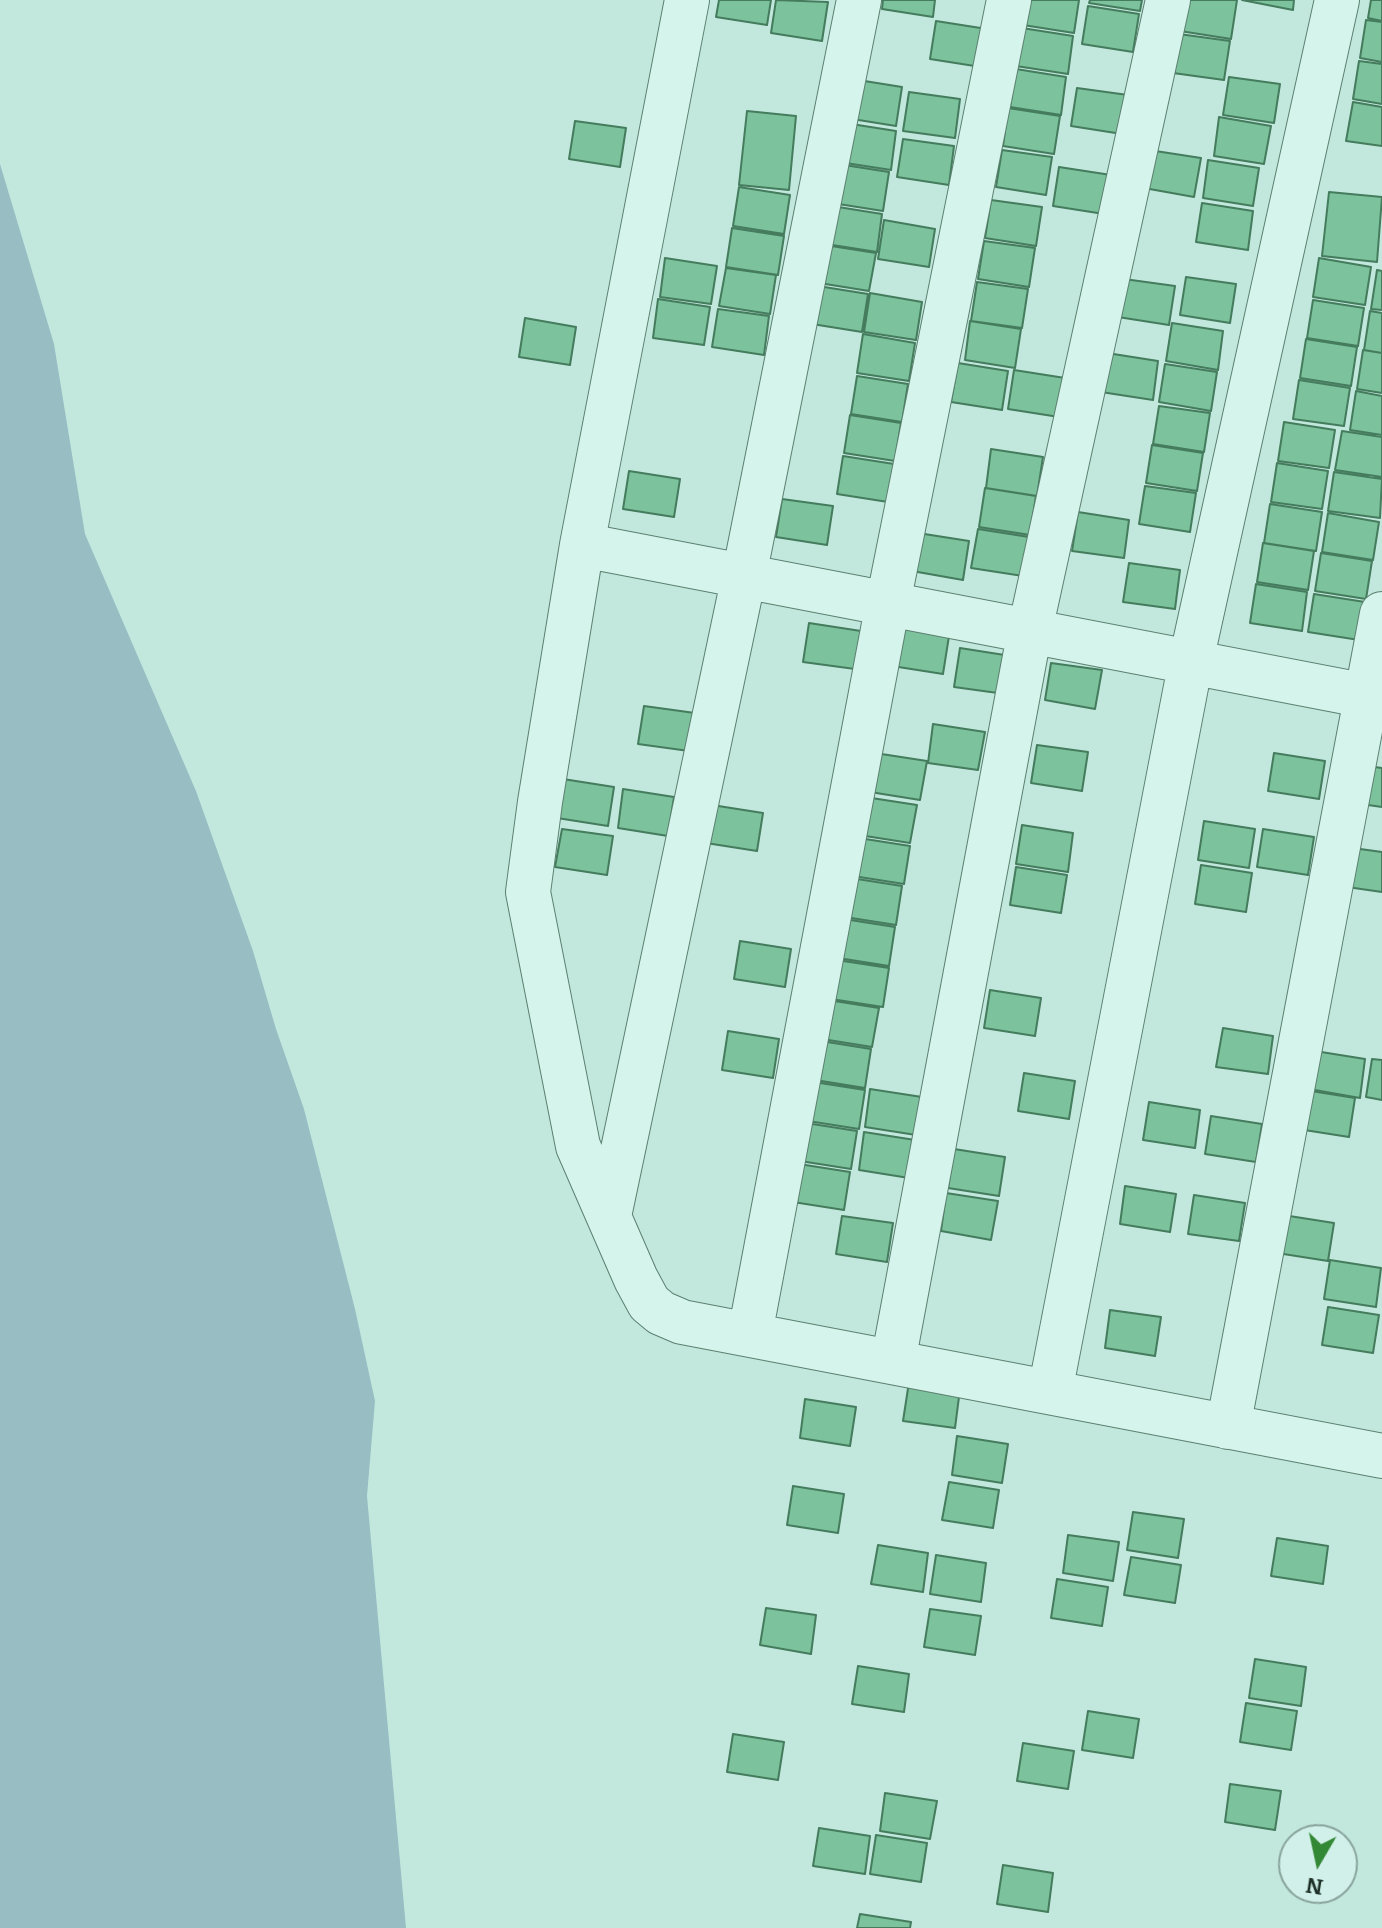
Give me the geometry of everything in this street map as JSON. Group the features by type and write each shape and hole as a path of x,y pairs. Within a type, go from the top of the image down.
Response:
{"street":[{"path":"687,0 582,545 528,892 578,1146 636,1279 649,1303 661,1313 682,1322 1228,1427 1381,1448"},
{"path":"609,1216 744,576 859,0"},
{"path":"750,1334 888,603 1009,0"},
{"path":"893,1362 1030,630 1168,0"},
{"path":"1050,1392 1191,661 1337,0"},
{"path":"582,545 1374,697"},
{"path":"1228,1427 1374,697 1382,614"}],"shaded area":[{"path":"0,164 54,344 85,534 196,791 253,951 304,1109 355,1309 375,1401 367,1496 406,1928 0,1928"}],"building":[{"path":"719,0 771,0 767,25 716,17"},
{"path":"776,0 828,2 822,41 771,33"},
{"path":"883,0 935,0 933,17 882,9"},
{"path":"1027,0 1079,0 1074,33 1023,25"},
{"path":"1090,0 1142,0 1140,11 1089,3"},
{"path":"1185,0 1237,0 1231,39 1180,31"},
{"path":"1242,0 1294,0 1293,10"},
{"path":"1371,0 1382,0 1382,21 1368,18"},
{"path":"1088,6 1139,14 1133,52 1082,44"},
{"path":"1366,20 1382,22 1382,62 1360,58"},
{"path":"936,21 987,29 981,67 930,59"},
{"path":"1022,28 1073,36 1068,74 1016,66"},
{"path":"1179,34 1230,41 1224,80 1173,73"},
{"path":"1359,61 1382,64 1382,104 1353,99"},
{"path":"1016,69 1066,77 1061,115 1010,107"},
{"path":"1229,77 1280,84 1274,123 1223,115"},
{"path":"852,79 902,87 896,126 846,118"},
{"path":"1077,88 1128,95 1122,134 1071,126"},
{"path":"909,92 960,99 955,138 903,131"},
{"path":"1353,102 1382,107 1382,146 1346,141"},
{"path":"1008,108 1060,116 1054,154 1003,146"},
{"path":"747,111 796,116 789,190 739,185"},
{"path":"1219,117 1271,126 1264,164 1214,156"},
{"path":"575,121 626,128 620,167 569,159"},
{"path":"845,123 896,131 891,170 839,162"},
{"path":"903,139 954,146 949,185 897,177"},
{"path":"1002,150 1052,157 1046,195 996,187"},
{"path":"1149,150 1201,158 1194,197 1144,188"},
{"path":"1208,160 1259,168 1253,206 1203,198"},
{"path":"838,164 889,172 883,211 832,203"},
{"path":"1059,167 1111,175 1104,214 1053,206"},
{"path":"739,187 790,195 784,234 733,226"},
{"path":"1329,192 1382,197 1377,262 1322,256"},
{"path":"991,200 1042,207 1036,246 985,238"},
{"path":"1202,203 1253,211 1248,250 1196,242"},
{"path":"832,206 882,214 877,252 826,244"},
{"path":"884,220 935,229 929,267 878,259"},
{"path":"732,228 784,236 778,275 726,267"},
{"path":"984,241 1035,248 1029,287 978,279"},
{"path":"825,245 876,253 869,291 819,283"},
{"path":"665,258 717,266 711,304 660,297"},
{"path":"1319,258 1371,267 1365,305 1313,297"},
{"path":"726,268 776,275 770,314 719,306"},
{"path":"1377,270 1382,271 1382,310 1371,309"},
{"path":"1186,277 1236,284 1230,323 1180,315"},
{"path":"1124,279 1175,286 1169,325 1118,317"},
{"path":"977,282 1028,289 1022,328 971,321"},
{"path":"818,286 868,294 862,332 812,324"},
{"path":"870,293 922,302 916,340 864,332"},
{"path":"658,299 710,307 704,345 653,338"},
{"path":"1313,300 1364,308 1358,346 1307,338"},
{"path":"718,309 769,316 764,355 712,347"},
{"path":"1370,311 1382,313 1382,353 1364,350"},
{"path":"525,318 576,327 570,365 519,357"},
{"path":"970,321 1021,329 1015,368 965,360"},
{"path":"1172,323 1223,331 1218,370 1166,361"},
{"path":"863,334 915,343 909,381 857,373"},
{"path":"1306,339 1357,347 1351,386 1300,378"},
{"path":"1363,350 1382,353 1382,393 1357,389"},
{"path":"1107,353 1158,361 1153,400 1101,392"},
{"path":"958,363 1008,371 1002,410 951,402"},
{"path":"1165,364 1217,372 1211,411 1159,402"},
{"path":"1014,370 1065,378 1059,417 1008,409"},
{"path":"857,376 908,384 902,422 851,414"},
{"path":"1299,380 1350,388 1344,426 1293,419"},
{"path":"1356,391 1382,396 1382,435 1350,430"},
{"path":"1159,406 1210,413 1204,452 1153,444"},
{"path":"850,415 901,423 895,461 844,453"},
{"path":"1284,422 1335,430 1329,468 1278,461"},
{"path":"1342,431 1382,437 1382,477 1335,470"},
{"path":"1152,445 1203,453 1197,491 1146,483"},
{"path":"991,449 1043,457 1037,496 986,488"},
{"path":"843,456 894,464 888,502 837,494"},
{"path":"1277,463 1328,471 1322,509 1271,502"},
{"path":"629,471 680,479 674,517 623,509"},
{"path":"1334,472 1382,479 1380,518 1328,511"},
{"path":"1145,486 1196,493 1190,532 1139,524"},
{"path":"985,488 1036,496 1030,535 979,527"},
{"path":"782,499 833,506 827,545 776,537"},
{"path":"1270,504 1322,512 1316,551 1264,543"},
{"path":"1078,512 1129,520 1124,558 1072,551"},
{"path":"1328,513 1379,522 1373,560 1322,552"},
{"path":"978,529 1029,537 1023,576 971,568"},
{"path":"918,533 969,541 963,580 912,571"},
{"path":"1263,543 1314,551 1308,590 1257,582"},
{"path":"1321,553 1372,561 1366,599 1315,591"},
{"path":"1129,563 1180,570 1175,609 1123,602"},
{"path":"1256,584 1307,592 1302,631 1250,623"},
{"path":"1314,594 1365,602 1359,640 1308,632"},
{"path":"809,623 861,631 855,669 803,662"},
{"path":"898,628 949,636 943,674 892,666"},
{"path":"960,648 1011,656 1005,694 954,687"},
{"path":"1051,663 1102,670 1095,709 1045,700"},
{"path":"644,706 695,713 689,751 638,744"},
{"path":"933,724 985,732 978,770 928,763"},
{"path":"1037,745 1088,752 1082,791 1031,783"},
{"path":"875,753 927,761 920,800 870,792"},
{"path":"1274,753 1325,761 1319,799 1268,791"},
{"path":"1367,766 1382,768 1382,807 1361,804"},
{"path":"563,779 614,787 608,826 557,818"},
{"path":"623,789 674,797 668,836 618,828"},
{"path":"865,797 917,805 910,843 859,835"},
{"path":"712,805 763,813 757,851 706,843"},
{"path":"1204,821 1255,829 1249,868 1198,860"},
{"path":"1022,825 1073,833 1068,872 1016,864"},
{"path":"562,829 613,836 607,875 555,867"},
{"path":"1263,829 1314,837 1308,875 1257,867"},
{"path":"859,838 910,846 904,884 853,876"},
{"path":"1353,848 1382,852 1382,892 1347,887"},
{"path":"1201,865 1252,873 1246,912 1195,904"},
{"path":"1016,867 1067,875 1061,913 1010,905"},
{"path":"851,878 902,886 896,925 845,917"},
{"path":"844,919 895,927 889,966 838,958"},
{"path":"740,941 791,949 785,987 734,979"},
{"path":"837,960 889,968 883,1007 831,999"},
{"path":"990,990 1041,998 1035,1036 984,1028"},
{"path":"828,1000 879,1008 872,1047 822,1039"},
{"path":"1223,1028 1273,1036 1268,1074 1216,1067"},
{"path":"728,1031 779,1039 773,1078 722,1070"},
{"path":"821,1041 871,1049 865,1088 815,1080"},
{"path":"1315,1051 1365,1059 1360,1098 1309,1089"},
{"path":"1372,1059 1382,1060 1382,1100 1366,1097"},
{"path":"1024,1073 1075,1081 1069,1119 1018,1111"},
{"path":"814,1082 865,1090 859,1129 808,1121"},
{"path":"870,1089 922,1097 916,1135 865,1127"},
{"path":"1305,1090 1355,1098 1349,1137 1298,1129"},
{"path":"1149,1102 1200,1110 1195,1148 1143,1140"},
{"path":"1211,1116 1262,1124 1256,1162 1205,1154"},
{"path":"806,1123 857,1131 851,1169 800,1161"},
{"path":"864,1132 915,1140 909,1178 859,1170"},
{"path":"954,1149 1005,1157 999,1196 948,1188"},
{"path":"799,1164 850,1172 844,1210 793,1202"},
{"path":"1125,1186 1176,1194 1170,1232 1120,1224"},
{"path":"946,1193 998,1201 991,1240 941,1231"},
{"path":"1194,1195 1245,1203 1239,1241 1188,1234"},
{"path":"1283,1215 1334,1223 1328,1261 1277,1253"},
{"path":"842,1216 893,1223 887,1262 836,1254"},
{"path":"1330,1260 1381,1268 1376,1307 1324,1299"},
{"path":"1328,1307 1379,1315 1373,1353 1322,1345"},
{"path":"1110,1310 1161,1317 1155,1356 1105,1348"},
{"path":"909,1382 960,1389 955,1428 903,1421"},
{"path":"805,1399 856,1407 850,1446 800,1438"},
{"path":"957,1436 1008,1444 1002,1483 952,1475"},
{"path":"949,1482 999,1490 993,1528 942,1520"},
{"path":"793,1486 844,1494 838,1533 787,1525"},
{"path":"1133,1512 1184,1519 1178,1558 1127,1550"},
{"path":"1068,1535 1119,1542 1113,1581 1063,1573"},
{"path":"1277,1538 1328,1546 1323,1584 1271,1576"},
{"path":"878,1545 928,1553 923,1592 871,1584"},
{"path":"936,1555 986,1563 981,1602 930,1594"},
{"path":"1131,1557 1181,1565 1175,1603 1124,1595"},
{"path":"1057,1579 1108,1587 1102,1626 1051,1618"},
{"path":"766,1608 816,1615 811,1654 760,1645"},
{"path":"930,1609 981,1616 975,1655 924,1647"},
{"path":"1255,1659 1306,1667 1301,1706 1249,1698"},
{"path":"858,1666 909,1674 904,1712 852,1704"},
{"path":"1246,1703 1297,1711 1291,1750 1240,1742"},
{"path":"1088,1711 1139,1719 1133,1758 1082,1750"},
{"path":"733,1734 784,1742 778,1780 727,1772"},
{"path":"1023,1743 1074,1751 1068,1789 1017,1781"},
{"path":"1230,1784 1281,1791 1275,1830 1225,1822"},
{"path":"885,1793 937,1801 930,1839 880,1831"},
{"path":"819,1828 870,1836 865,1874 813,1866"},
{"path":"876,1835 927,1843 921,1882 870,1874"},
{"path":"1003,1865 1053,1873 1048,1912 997,1904"},
{"path":"860,1914 911,1922 910,1928 857,1928"}]}
